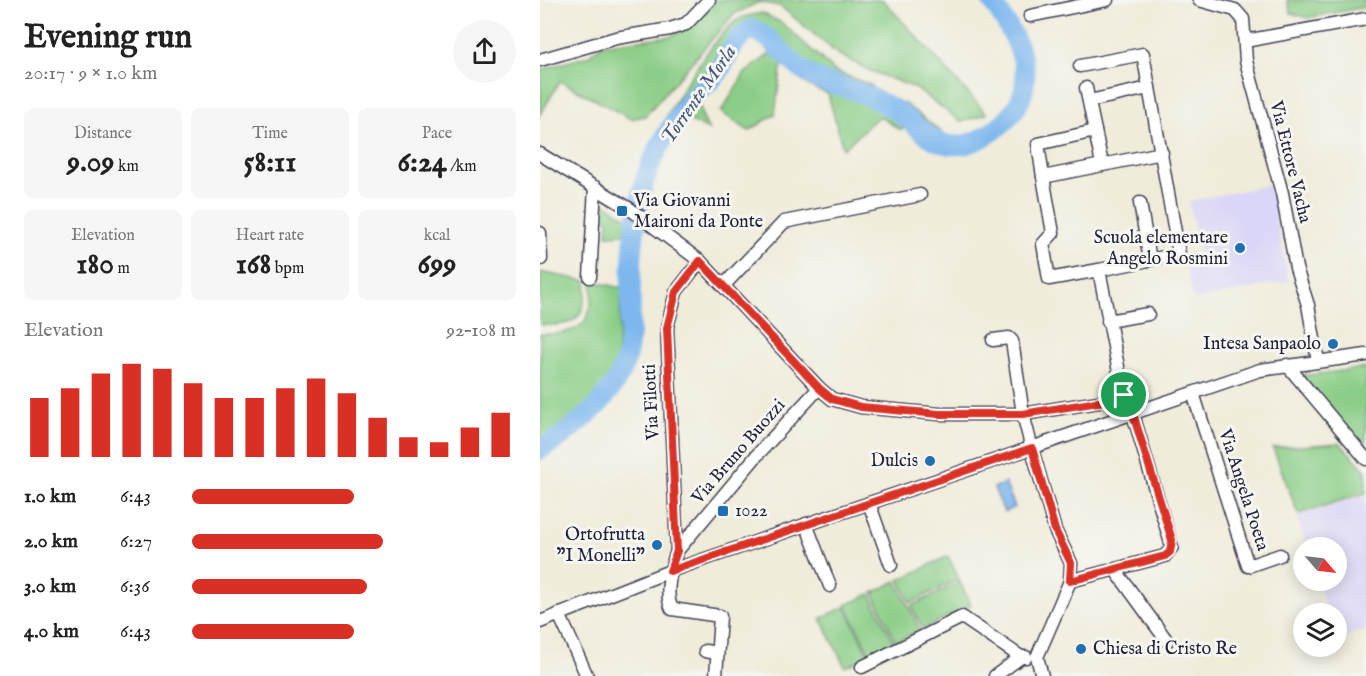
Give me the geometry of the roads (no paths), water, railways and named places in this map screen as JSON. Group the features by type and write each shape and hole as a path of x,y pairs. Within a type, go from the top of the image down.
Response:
{"street":[{"path":"540,60 616,38 686,24 709,0"},
{"path":"1030,16 1107,0"},
{"name":"Via Ettore Vacha","path":"1199,0 1239,12 1243,19 1246,61 1282,193 1296,268 1308,305 1318,361"},
{"path":"1245,41 1366,19"},
{"path":"1080,66 1143,54 1179,254 1050,279 1043,244 1053,233 1038,144 1095,132"},
{"path":"1086,88 1101,164"},
{"path":"1089,101 1149,88"},
{"path":"1043,177 1162,153"},
{"path":"540,154 630,209 700,261 832,399 861,407 939,414 1023,414 1111,400 1124,395"},
{"path":"590,277 595,187"},
{"path":"724,285 784,222 920,195"},
{"path":"1140,202 1150,260"},
{"path":"540,233 541,259"},
{"name":"Via Filotti","path":"677,551 667,328 676,292 700,261"},
{"path":"1070,581 1116,571 1165,556 1172,547 1133,414 1124,395 1099,270"},
{"path":"1108,321 1148,314"},
{"path":"993,340 1009,338 1012,340 1023,414 1055,530 1071,563 1070,581 1037,657 1042,676"},
{"path":"540,622 670,571 1260,370 1366,355"},
{"path":"1287,365 1366,459"},
{"name":"Via Bruno Buozzi","path":"716,676 711,652 720,616 672,609 669,604 670,571 677,551 758,454 819,388"},
{"name":"Via Angela Poeta","path":"1193,393 1248,566 1280,555"},
{"path":"1111,400 1118,419"},
{"path":"869,503 891,565"},
{"path":"806,524 830,586"},
{"path":"1116,571 1167,641"},
{"path":"559,614 587,676"},
{"path":"862,667 962,617 1021,657 1037,657"},
{"path":"995,676 1021,657"}],"water":[{"path":"1005,483 1015,507 1004,512 994,488"}],"waterway":[{"name":"Torrente Morla","path":"540,450 566,433 591,412 612,387 620,373 626,359 629,341 634,236 637,211 646,176 679,115 694,96 717,74 740,37 752,29 767,37 808,74 863,94 894,109 935,140 951,145 964,145 987,135 1012,113 1021,98 1025,82 1024,66 1019,49 1012,33 991,0"}],"place":[{"name":"Via Giovanni Maironi da Ponte","path":"622,211"},
{"name":"Scuola elementare Angelo Rosmini","path":"1240,248"},
{"name":"Intesa Sanpaolo","path":"1333,344"},
{"name":"Dulcis","path":"930,461"},
{"name":"1022","path":"723,511"},
{"name":"Ortofrutta \"I Monelli\"","path":"657,545"},
{"name":"Chiesa di Cristo Re","path":"1081,649"}]}
